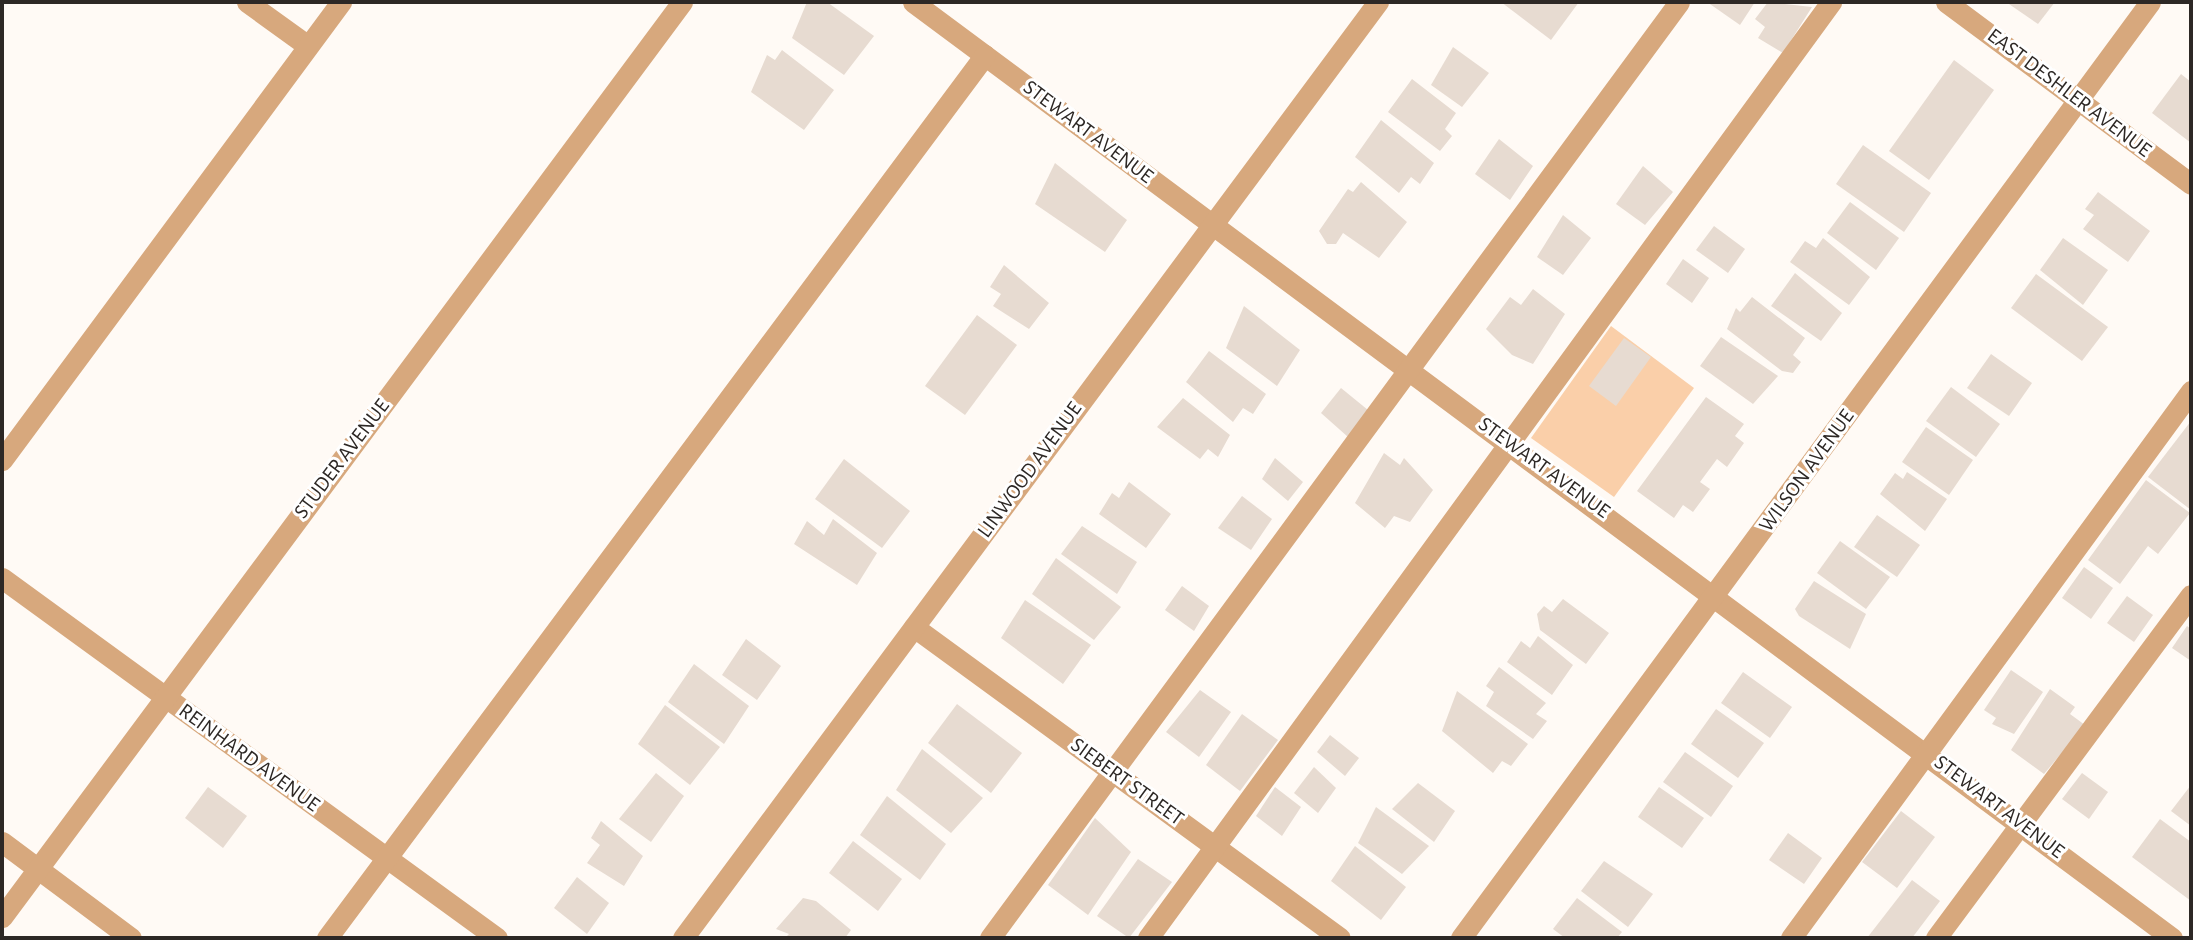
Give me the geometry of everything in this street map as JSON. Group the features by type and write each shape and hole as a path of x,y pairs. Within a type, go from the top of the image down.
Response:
{"street":[{"path":"247,2 308,46"},
{"path":"2,460 341,2"},
{"name":"STUDER AVENUE","path":"2,917 682,2"},
{"name":"STEWART AVENUE","path":"913,2 1715,595 2172,938"},
{"name":"LINWOOD AVENUE","path":"683,938 1378,2"},
{"path":"990,938 1411,370 1679,2"},
{"path":"1148,938 1831,2"},
{"name":"EAST DESHLER AVENUE","path":"1946,2 2191,184"},
{"name":"WILSON AVENUE","path":"1461,938 2080,101 2150,2"},
{"path":"327,938 985,55"},
{"path":"1791,938 2191,391"},
{"name":"REINHARD AVENUE","path":"2,578 388,856 497,938"},
{"path":"1936,938 2191,594"},
{"name":"SIEBERT STREET","path":"914,627 1340,938"},
{"path":"2,842 131,938"}],"shaded area":[{"path":"1611,326 1694,388 1614,497 1531,438"}],"building":[{"path":"807,2 827,2 874,36 844,75 792,38"},
{"path":"1501,2 1579,2 1551,40"},
{"path":"1707,2 1755,2 1740,25"},
{"path":"1768,2 1812,7 1783,53 1758,38 1765,27 1755,19"},
{"path":"2006,2 2055,2 2038,24"},
{"path":"1453,47 1489,73 1462,107 1431,85"},
{"path":"782,50 834,90 804,130 751,92 767,55 775,60"},
{"path":"1954,60 1994,90 1929,180 1889,151"},
{"path":"2181,74 2191,82 2191,143 2152,113"},
{"path":"1412,79 1456,113 1445,129 1452,136 1440,151 1388,112"},
{"path":"1381,120 1434,163 1420,184 1411,177 1399,193 1355,157"},
{"path":"1499,139 1533,166 1510,200 1475,174"},
{"path":"1863,145 1931,193 1904,232 1836,184"},
{"path":"1055,163 1127,220 1105,252 1035,204"},
{"path":"1643,166 1673,192 1645,225 1616,204"},
{"path":"1361,182 1407,222 1379,258 1343,233 1336,244 1327,244 1319,231 1348,189 1353,192"},
{"path":"2098,192 2150,231 2128,262 2083,229 2094,215 2085,209"},
{"path":"1850,202 1899,238 1876,270 1827,233"},
{"path":"1563,215 1591,238 1563,275 1537,257"},
{"path":"1714,226 1745,249 1728,273 1696,250"},
{"path":"1823,238 1870,277 1849,305 1790,262 1805,241 1816,248"},
{"path":"2063,238 2108,270 2083,305 2040,270"},
{"path":"1683,259 1709,278 1692,303 1666,284"},
{"path":"1004,265 1049,303 1029,329 993,306 1001,294 990,287"},
{"path":"1795,273 1842,313 1821,341 1771,306"},
{"path":"2036,274 2108,327 2082,361 2011,308"},
{"path":"1533,289 1565,314 1533,364 1512,355 1486,329 1510,297 1521,305"},
{"path":"1752,297 1805,338 1793,355 1801,362 1793,373 1782,371 1727,329 1736,308 1740,312"},
{"path":"1244,306 1300,350 1277,386 1226,348"},
{"path":"977,315 1017,345 965,415 925,386"},
{"path":"1721,337 1778,376 1753,404 1700,366"},
{"path":"1624,338 1651,357 1616,406 1589,386"},
{"path":"1209,351 1266,394 1253,414 1243,408 1233,422 1186,382"},
{"path":"1991,354 2032,383 2009,416 1967,388"},
{"path":"1951,387 2000,424 1976,457 1926,421"},
{"path":"1341,388 1368,410 1348,437 1321,413"},
{"path":"1706,397 1744,424 1735,436 1744,443 1727,467 1717,459 1700,482 1710,489 1693,512 1683,505 1674,518 1637,491"},
{"path":"1183,398 1230,435 1218,457 1208,449 1200,459 1157,427"},
{"path":"2191,421 2191,510 2148,477"},
{"path":"1926,427 1973,460 1949,495 1902,462"},
{"path":"1384,453 1400,465 1404,458 1433,490 1410,522 1394,516 1385,528 1355,503"},
{"path":"1275,458 1303,482 1288,501 1262,479"},
{"path":"844,459 910,511 882,548 815,499"},
{"path":"1907,472 1947,499 1925,531 1880,494 1895,473 1903,479"},
{"path":"2146,480 2190,513 2158,554 2148,546 2120,584 2088,560"},
{"path":"1129,482 1171,514 1146,548 1099,514 1112,493 1119,498"},
{"path":"1242,496 1272,519 1251,550 1218,528"},
{"path":"1877,515 1920,545 1897,577 1854,547"},
{"path":"833,519 877,553 857,585 794,544 807,521 824,535"},
{"path":"1082,526 1137,562 1117,594 1061,554"},
{"path":"1840,541 1890,577 1866,609 1817,573"},
{"path":"1056,558 1121,607 1094,640 1032,594"},
{"path":"2084,567 2113,588 2091,619 2062,598"},
{"path":"1814,581 1866,614 1850,649 1799,616 1795,609"},
{"path":"1182,586 1209,606 1194,631 1165,610"},
{"path":"2127,596 2153,615 2134,642 2107,623"},
{"path":"1563,599 1609,633 1586,664 1540,630 1537,614 1544,606 1552,612"},
{"path":"1025,600 1091,645 1063,684 1001,638"},
{"path":"2187,626 2191,629 2191,661 2172,648"},
{"path":"1538,636 1573,665 1552,695 1507,662 1521,641 1530,648"},
{"path":"746,639 781,666 757,700 722,675"},
{"path":"694,664 749,706 724,744 668,702"},
{"path":"1499,667 1546,703 1536,714 1547,721 1533,739 1486,706 1494,692 1486,686"},
{"path":"2011,670 2043,692 2014,734 1992,724 1996,718 1984,710"},
{"path":"1743,672 1792,707 1770,738 1721,703"},
{"path":"2050,689 2075,707 2070,714 2085,725 2044,774 2011,750"},
{"path":"1200,690 1231,712 1199,757 1166,732"},
{"path":"1457,691 1528,744 1511,766 1502,761 1493,773 1442,731"},
{"path":"957,704 1022,753 991,793 928,743"},
{"path":"665,705 720,747 690,785 638,744"},
{"path":"1716,709 1764,743 1738,778 1691,744"},
{"path":"1242,714 1278,740 1240,791 1206,765"},
{"path":"1330,735 1359,758 1345,776 1317,752"},
{"path":"922,749 983,798 951,833 896,790"},
{"path":"1685,752 1733,786 1711,817 1663,782"},
{"path":"1314,767 1336,788 1318,813 1294,793"},
{"path":"656,773 684,796 651,842 619,819"},
{"path":"2082,773 2108,792 2089,819 2062,799"},
{"path":"1418,783 1455,811 1434,842 1392,809"},
{"path":"2191,785 2191,826 2171,811"},
{"path":"208,787 247,816 223,848 185,818"},
{"path":"1275,787 1301,807 1282,836 1256,816"},
{"path":"1659,787 1704,818 1682,848 1638,817"},
{"path":"887,796 946,844 920,880 860,835"},
{"path":"1376,807 1429,846 1402,874 1358,843"},
{"path":"1901,811 1935,837 1897,888 1862,862"},
{"path":"1095,818 1131,852 1088,915 1048,885"},
{"path":"2160,819 2191,842 2191,901 2132,857"},
{"path":"601,821 643,856 624,886 587,863 600,845 591,838"},
{"path":"1788,833 1822,858 1804,884 1769,860"},
{"path":"853,841 902,879 878,911 829,873"},
{"path":"1355,846 1406,887 1381,920 1331,881"},
{"path":"1138,859 1172,882 1129,938 1097,916"},
{"path":"1604,861 1653,894 1628,927 1581,891"},
{"path":"577,877 609,903 587,934 554,908"},
{"path":"1912,880 1940,901 1912,938 1867,938"},
{"path":"803,898 816,901 851,930 845,938 785,938 789,934 776,929"},
{"path":"1577,898 1622,932 1617,938 1565,938 1553,929"}]}
